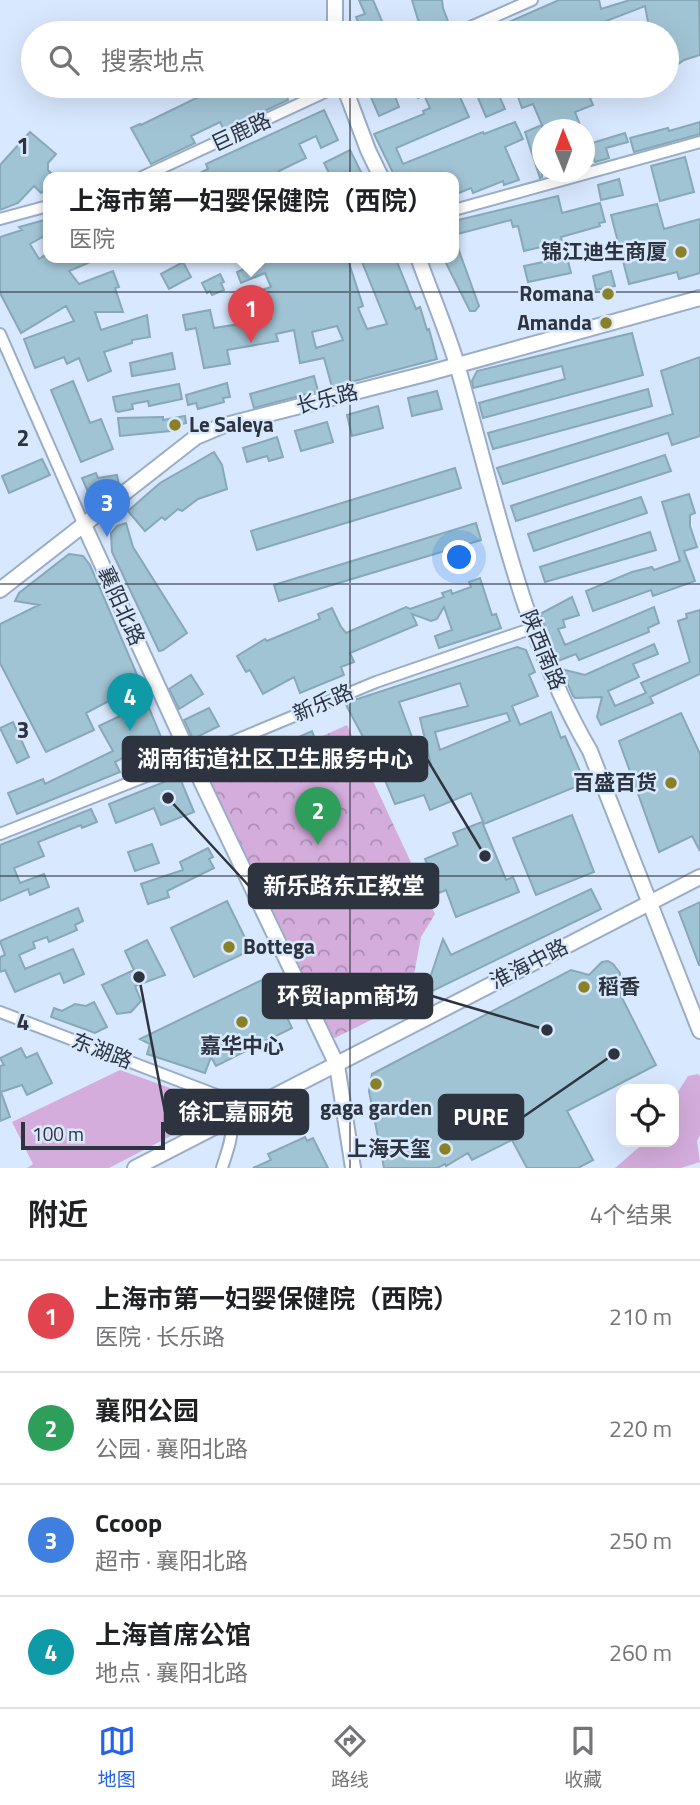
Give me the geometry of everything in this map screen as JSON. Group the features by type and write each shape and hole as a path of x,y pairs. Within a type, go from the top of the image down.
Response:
{"main road":[{"path":"335,0 335,21"},
{"path":"348,98 379,172"},
{"name":"陕西南路","path":"420,263 457,365 489,486 533,628 575,726 590,751 700,1031"},
{"name":"长乐路","path":"0,590 195,437 222,426 700,298"},
{"name":"襄阳北路","path":"83,523 337,1065 353,1168"},
{"name":"淮海中路","path":"135,1168 700,877"}],"street":[{"path":"484,21 532,0"},
{"name":"巨鹿路","path":"153,172 312,98"},
{"path":"459,209 700,142"},
{"path":"0,219 43,206"},
{"name":"襄阳北路","path":"0,334 83,523"},
{"name":"新乐路","path":"0,834 376,682 533,628"},
{"name":"东湖路","path":"0,1012 219,1096 231,1118"},
{"path":"222,1168 233,1134 231,1118"}],"green space":[{"path":"347,725 435,914 421,937 409,1001 335,1038 327,1032 198,768 202,761 214,757 220,771 236,778"},
{"path":"120,1070 198,1098 199,1113 192,1125 109,1168 27,1168 33,1164 12,1122"},
{"path":"688,1076 700,1076 700,1135 697,1141 700,1162 681,1168 615,1168 639,1147 679,1147 679,1090"}],"building":[{"path":"359,0 373,0 382,21 358,21 356,17 365,14"},
{"path":"412,0 442,0 448,21 418,21"},
{"path":"559,0 599,0 601,9 630,0 699,0 700,55 679,64 679,21 648,21 645,6 606,21 511,21"},
{"path":"196,98 288,100 224,130 220,122 191,136 195,143 151,164 131,128"},
{"path":"371,98 396,98 399,107 379,116"},
{"path":"425,98 460,98 469,117 396,148 403,164 515,122 523,139 505,147 519,180 504,185 503,181 473,193 471,188 459,193 459,172 393,172 374,134 424,114 423,111 430,108"},
{"path":"478,98 500,98 505,109 486,117"},
{"path":"518,98 590,98 593,105 575,112 578,119 539,119 533,104 522,108"},
{"path":"324,110 338,140 321,148 316,136 299,144 306,158 280,172 202,172 208,169 206,164"},
{"path":"700,122 700,134 634,152 630,138"},
{"path":"532,129 532,153 525,132"},
{"path":"30,132 56,154 48,163 50,172 43,172 43,192 41,193 34,186 18,203 0,210 0,165"},
{"path":"625,133 628,142 606,148 609,158 595,162 595,142"},
{"path":"350,150 361,172 328,172 324,163"},
{"path":"685,157 694,192 660,201 651,166"},
{"path":"619,179 623,195 601,200 598,185"},
{"path":"558,196 562,213 600,203 605,222 599,223 600,226 561,237 562,242 524,251 518,226 513,227 511,220 459,234 459,220"},
{"path":"657,204 664,229 700,219 700,273 679,279 677,272 629,284 611,215"},
{"path":"43,220 43,237 30,244 39,259 43,256 43,263 88,263 69,271 79,284 113,271 123,312 95,312 101,330 147,315 150,337 132,340 132,343 104,352 111,371 88,381 79,358 67,364 64,357 35,368 24,339 74,321 66,306 21,333 0,293 0,237 22,230 19,227"},
{"path":"459,251 479,306 475,311 470,311 446,263 459,263"},
{"path":"567,257 571,273 528,282 524,266"},
{"path":"184,263 191,277 169,289 161,274"},
{"path":"257,263 349,263 363,306 358,308 367,329 387,324 362,263 397,263 416,309 420,307 437,359 332,387 324,358 300,363 294,330 276,334 278,341 227,350 230,364 204,368 196,328 186,330 183,315 210,310 214,328 271,319 262,290 271,287 265,273 241,283 237,272","holes":["337,326 343,340 316,348 312,332"]},
{"path":"611,271 615,286 596,290 593,276"},
{"path":"220,274 224,290 212,295 210,291 207,293 202,283"},
{"path":"632,333 643,375 483,418 479,403 565,379 562,366 473,388 472,381 477,371"},
{"path":"172,353 175,369 132,376 130,363"},
{"path":"700,357 700,436 672,445 668,433 503,484 497,468 673,414 661,371"},
{"path":"314,376 318,391 254,408 250,394"},
{"path":"73,381 90,423 101,419 113,449 81,462 51,390"},
{"path":"227,383 230,397 223,398 224,402 198,409 196,403 188,405 186,395"},
{"path":"179,384 182,399 149,406 148,401 132,404 133,409 116,411 113,397"},
{"path":"648,389 652,406 493,449 488,433"},
{"path":"437,391 442,409 412,416 408,398"},
{"path":"378,406 383,428 352,436 347,415"},
{"path":"185,416 186,423 179,425 180,430 120,436 118,418 163,417 163,420"},
{"path":"327,422 333,442 301,451 295,431"},
{"path":"277,437 283,457 269,461 267,456 247,462 243,448"},
{"path":"214,452 222,465 227,489 198,499 182,511 178,509 165,520 162,517 145,531 128,511 160,483"},
{"path":"665,455 671,471 516,521 511,506"},
{"path":"42,459 50,475 9,493 2,476"},
{"path":"455,468 461,488 257,550 251,531"},
{"path":"96,473 98,478 117,475 119,485 104,497 102,486 88,492 82,478"},
{"path":"689,494 695,513 690,515 690,526 697,547 684,551 695,581 653,596 651,590 593,611 586,591 632,572 652,567 654,570 680,561 662,502"},
{"path":"641,497 647,513 534,551 528,534"},
{"path":"126,523 133,547 187,633 163,650 159,651 112,552 111,533 117,526"},
{"path":"476,523 481,540 279,601 274,585"},
{"path":"650,532 656,550 545,582 540,567"},
{"path":"69,554 83,556 90,565 141,684 86,713 94,730 46,752 0,663 0,624 39,605 15,601 19,593"},
{"path":"480,578 492,615 496,614 501,628 439,648 435,636 452,630 444,607 437,619 431,621 412,614 417,625 350,653 354,662 341,667 344,675 300,693 294,677 263,694 250,670 246,672 237,656 265,639 267,641 320,619 318,614 332,608 346,633 406,607 410,609 444,597 442,593 451,590 452,594 471,587 469,582"},
{"path":"572,597 579,615 563,620 565,627 558,629 565,645 654,607 659,623 648,628 649,632 579,660 576,654 558,661 540,614"},
{"path":"700,610 700,674 650,697 653,703 601,725 597,717 602,697 573,696 561,669 585,675 654,644 658,654 633,664 639,677 608,691 615,706 646,693 641,683 690,662 678,621 687,618 686,614"},
{"path":"517,647 526,650 535,672 529,675 538,696 512,706 520,725 551,712 561,738 565,736 585,783 484,824 471,793 430,810 424,795 395,804 371,747 369,748 345,703","holes":["460,683 468,706 420,718 431,765 423,767 399,702","507,713 510,721 440,750 435,732"]},
{"path":"191,675 203,694 179,709 169,689"},
{"path":"147,703 161,737 115,762 120,772 17,814 8,793 43,779 45,784 113,751 99,726"},
{"path":"209,708 219,726 193,739 184,720"},
{"path":"681,713 700,754 700,851 692,836 659,852 619,741"},
{"path":"13,722 29,757 17,763 0,728"},
{"path":"312,731 315,739 287,752 283,744"},
{"path":"179,776 194,812 161,825 154,808 116,823 109,804"},
{"path":"91,809 97,822 82,828 81,825 38,842 44,856 14,868 20,883 44,874 49,887 30,895 28,889 0,901 0,845"},
{"path":"572,815 594,872 536,895 513,838"},
{"path":"482,822 506,880 513,877 519,892 456,917 446,890 439,893 425,859 458,845 453,833"},
{"path":"152,844 159,863 135,871 128,852"},
{"path":"208,848 213,857 209,859 214,868 167,891 169,897 148,904 141,884 183,870 180,862"},
{"path":"591,889 601,909 420,997 415,987 429,981 443,939 451,955"},
{"path":"227,901 251,950 194,977 171,928"},
{"path":"700,902 700,965 699,965 679,912"},
{"path":"78,908 83,921 75,925 77,930 49,942 47,937 33,942 35,948 19,955 25,969 73,949 84,974 64,983 60,973 15,992 5,970 0,972 0,957 5,955 0,941"},
{"path":"147,940 165,975 135,986 141,1001 131,1012 117,1014 102,985 134,970 125,951"},
{"path":"602,962 613,964 620,973 621,996 656,1065 567,1111 593,1160 578,1168 527,1168 512,1140 472,1160 468,1153 446,1166 445,1164 437,1168 384,1168 369,1091 372,1074 571,970 589,975"},
{"name":"嘉华中心","path":"268,977 292,1028 216,1066 211,1057 205,1073 147,1054 150,1044 140,1039"},
{"path":"94,1002 107,1027 95,1033 51,1017 54,1008 62,1011 75,1004 86,1006"},
{"path":"21,1048 26,1058 37,1053 52,1083 27,1095 22,1085 1,1092 10,1117 0,1121 0,1066 4,1065 0,1058"},
{"path":"305,1137 307,1141 313,1138 328,1168 253,1168 271,1160 268,1154"}],"place":[{"name":"锦江迪生商厦","path":"681,252"},
{"name":"Romana","path":"608,294"},
{"name":"Amanda","path":"606,323"},
{"name":"上海市第一妇婴保健院（西院）","path":"251,343"},
{"name":"Le Saleya","path":"175,425"},
{"name":"Ccoop","path":"107,537"},
{"name":"上海首席公馆","path":"130,731"},
{"name":"百盛百货","path":"671,783"},
{"name":"新乐路东正教堂","path":"168,798"},
{"name":"襄阳公园","path":"318,845"},
{"name":"湖南街道社区卫生服务中心","path":"485,856"},
{"name":"Bottega","path":"229,947"},
{"name":"徐汇嘉丽苑","path":"139,977"},
{"name":"稻香","path":"584,987"},
{"name":"嘉华中心","path":"242,1022"},
{"name":"环贸iapm商场","path":"547,1030"},
{"name":"PURE","path":"614,1054"},
{"name":"gaga garden","path":"376,1084"},
{"name":"上海天玺","path":"445,1149"}]}
